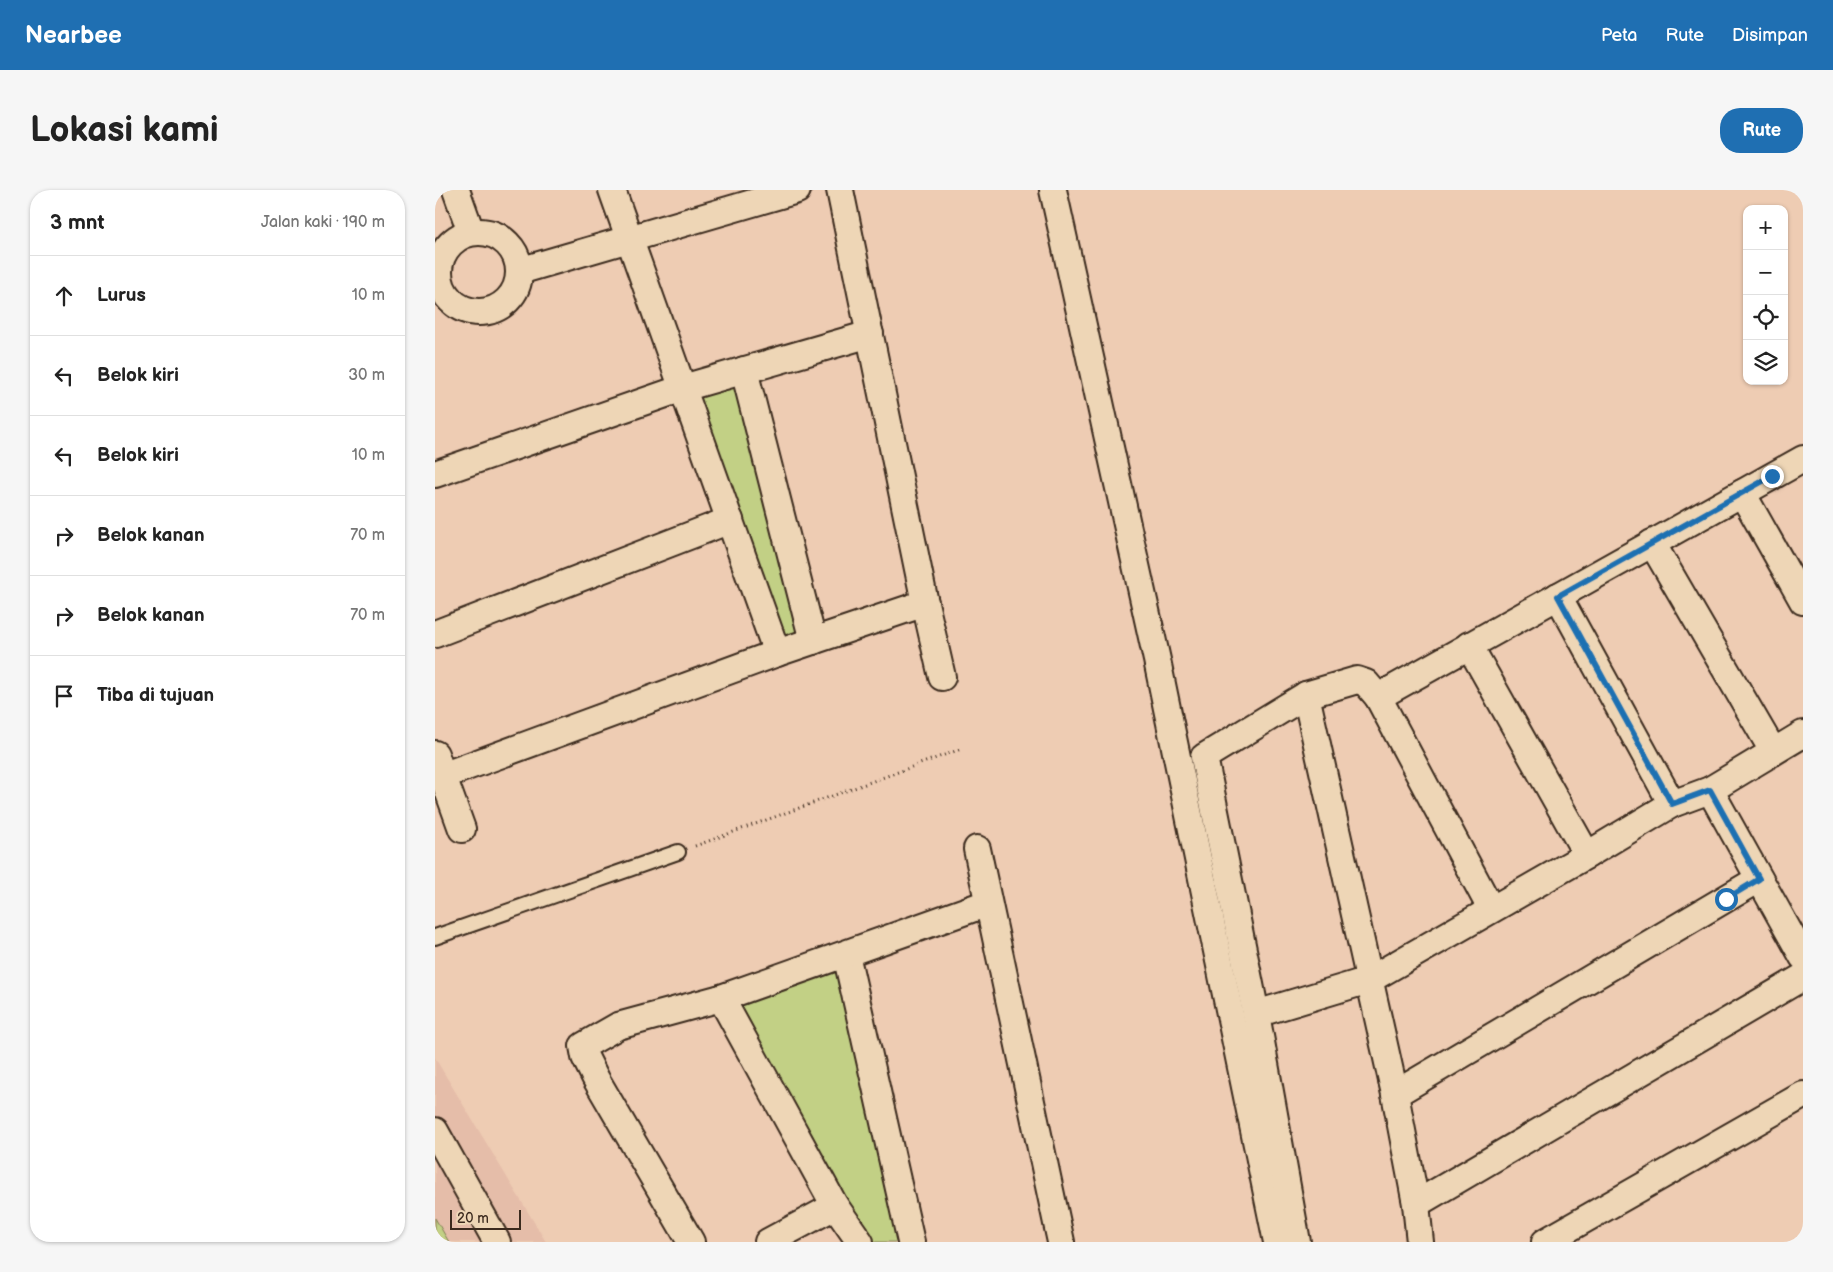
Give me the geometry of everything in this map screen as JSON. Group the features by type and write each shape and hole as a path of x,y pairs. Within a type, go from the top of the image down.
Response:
{"street":[{"path":"456,190 471,232"},
{"path":"612,190 777,653"},
{"path":"519,271 631,240 797,190"},
{"path":"840,190 942,677"},
{"path":"1053,190 1157,660 1277,1242"},
{"path":"471,232 485,232 504,241 516,257 519,271 517,284 511,297 501,306 488,311 475,312 443,303 443,291 439,278 440,260 449,244 459,236 471,232"},
{"path":"435,474 683,388 870,334"},
{"path":"744,370 813,641"},
{"path":"1378,698 1469,645 1803,459"},
{"path":"1742,493 1803,601"},
{"path":"435,634 730,520"},
{"path":"1652,543 1773,751"},
{"path":"1558,596 1672,804"},
{"path":"461,829 439,765 925,603"},
{"path":"1469,645 1587,856"},
{"path":"1297,1242 1256,1014 1204,757 1306,695 1357,680 1366,683 1378,698 1491,909"},
{"path":"1306,695 1395,1094 1416,1204 1420,1242"},
{"path":"1256,1014 1369,980 1587,856 1672,804 1710,790 1803,734"},
{"path":"1710,790 1803,957"},
{"path":"977,849 1061,1242"},
{"path":"1395,1094 1759,879"},
{"path":"691,1242 596,1079 585,1057 583,1046 618,1026 721,998 988,903"},
{"path":"846,954 911,1242"},
{"path":"1416,1204 1803,977"},
{"path":"721,998 835,1206 861,1242"},
{"path":"1545,1242 1803,1095"},
{"path":"435,1131 497,1242"},
{"path":"768,1242 835,1206"}],"lane":[{"path":"435,937 678,852"}],"path":[{"path":"678,852 961,749"}],"shaded area":[{"path":"435,1058 546,1242 435,1242"}],"green space":[{"path":"735,380 797,632 782,638 696,394"},
{"path":"839,966 903,1242 875,1242 845,1200 730,1003"},
{"path":"435,1218 449,1242 435,1242"}],"route":[{"path":"1726,899 1759,879 1710,790 1672,804 1558,596 1772,476"}]}
